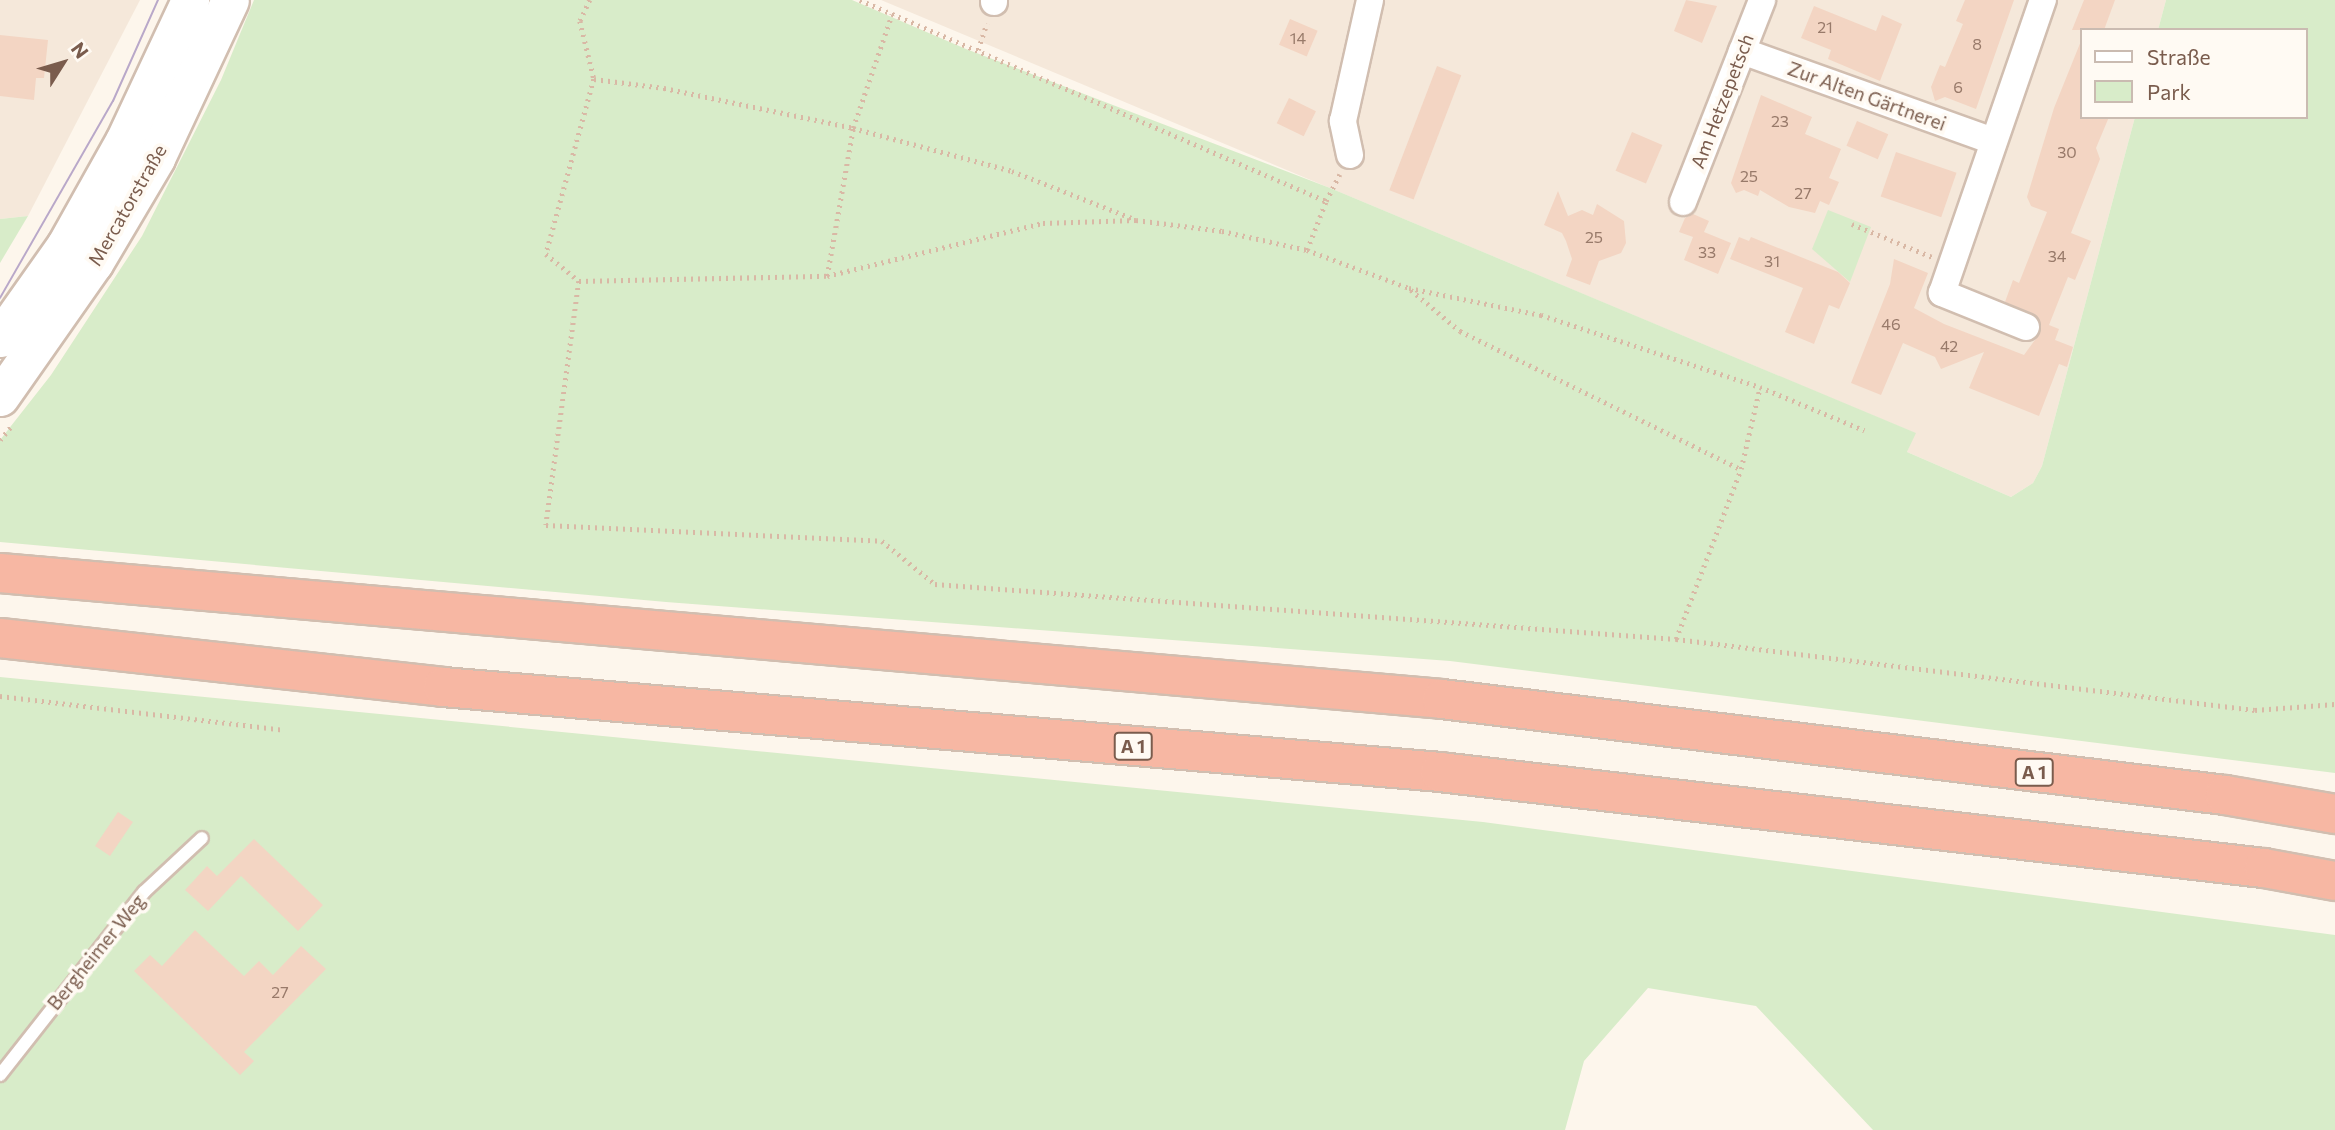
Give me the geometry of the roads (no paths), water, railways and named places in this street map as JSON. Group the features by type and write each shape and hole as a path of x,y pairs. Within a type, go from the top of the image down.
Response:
{"highway":[{"name":"A 1","path":"0,573 1442,699 2225,796 2335,814"},
{"name":"A 1","path":"0,638 443,687 1440,772 2264,868 2335,881"}],"main road":[{"name":"Mercatorstraße","path":"0,397 94,263 156,158 230,0"},
{"name":"Mercatorstraße","path":"0,338 65,246 105,176 188,4"}],"street":[{"path":"1350,155 1343,121 1370,0"},
{"name":"Am Hetzepetsch","path":"1683,202 1762,0"},
{"path":"2026,327 1942,293 2043,0"},
{"name":"Zur Alten Gärtnerei","path":"1742,51 1993,141"}],"lane":[{"name":"Bergheimer Weg","path":"0,1074 144,892 202,838"}],"tram line":[{"path":"0,298 113,101 158,0"}]}
